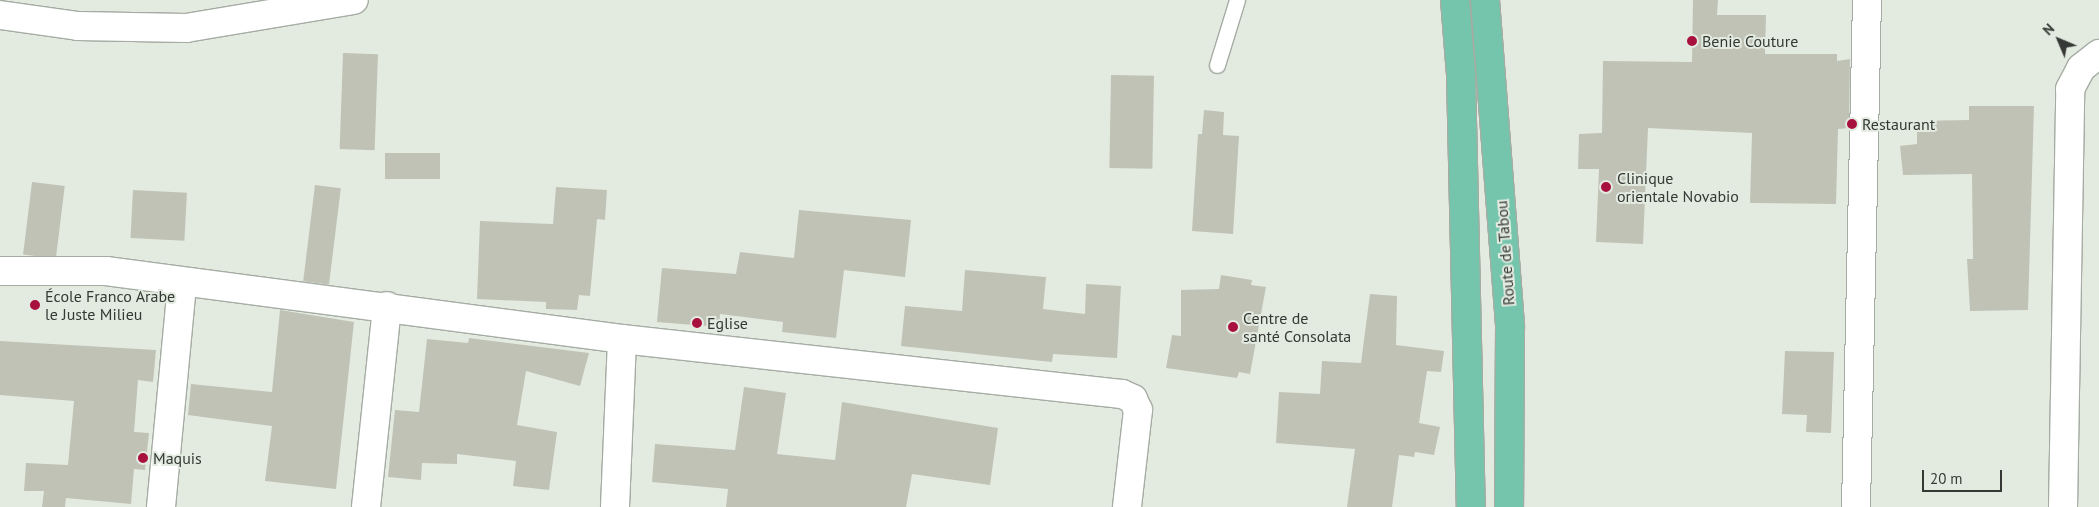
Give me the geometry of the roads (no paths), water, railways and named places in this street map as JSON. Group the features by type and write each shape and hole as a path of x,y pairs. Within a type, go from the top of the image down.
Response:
{"main road":[{"path":"1455,0 1461,76 1471,507"},
{"name":"Route de Tabou","path":"1485,0 1510,327 1509,507"}],"street":[{"path":"0,15 78,26 186,28 354,0"},
{"path":"1856,507 1867,0"},
{"path":"2064,507 2070,89 2081,68 2099,54"},
{"path":"0,271 106,271 182,283 387,306 622,339 1122,394 1133,399 1138,410 1127,507"},
{"path":"161,507 182,283"},
{"path":"366,507 387,306"},
{"path":"615,507 622,339"}],"lane":[{"path":"1217,65 1237,0"}],"place":[{"name":"Benie Couture","path":"1692,41"},
{"name":"Restaurant","path":"1852,124"},
{"name":"Clinique orientale Novabio","path":"1606,187"},
{"name":"École Franco Arabe le Juste Milieu","path":"35,305"},
{"name":"Eglise","path":"697,323"},
{"name":"Centre de santé Consolata","path":"1233,327"},
{"name":"Maquis","path":"143,458"}]}
